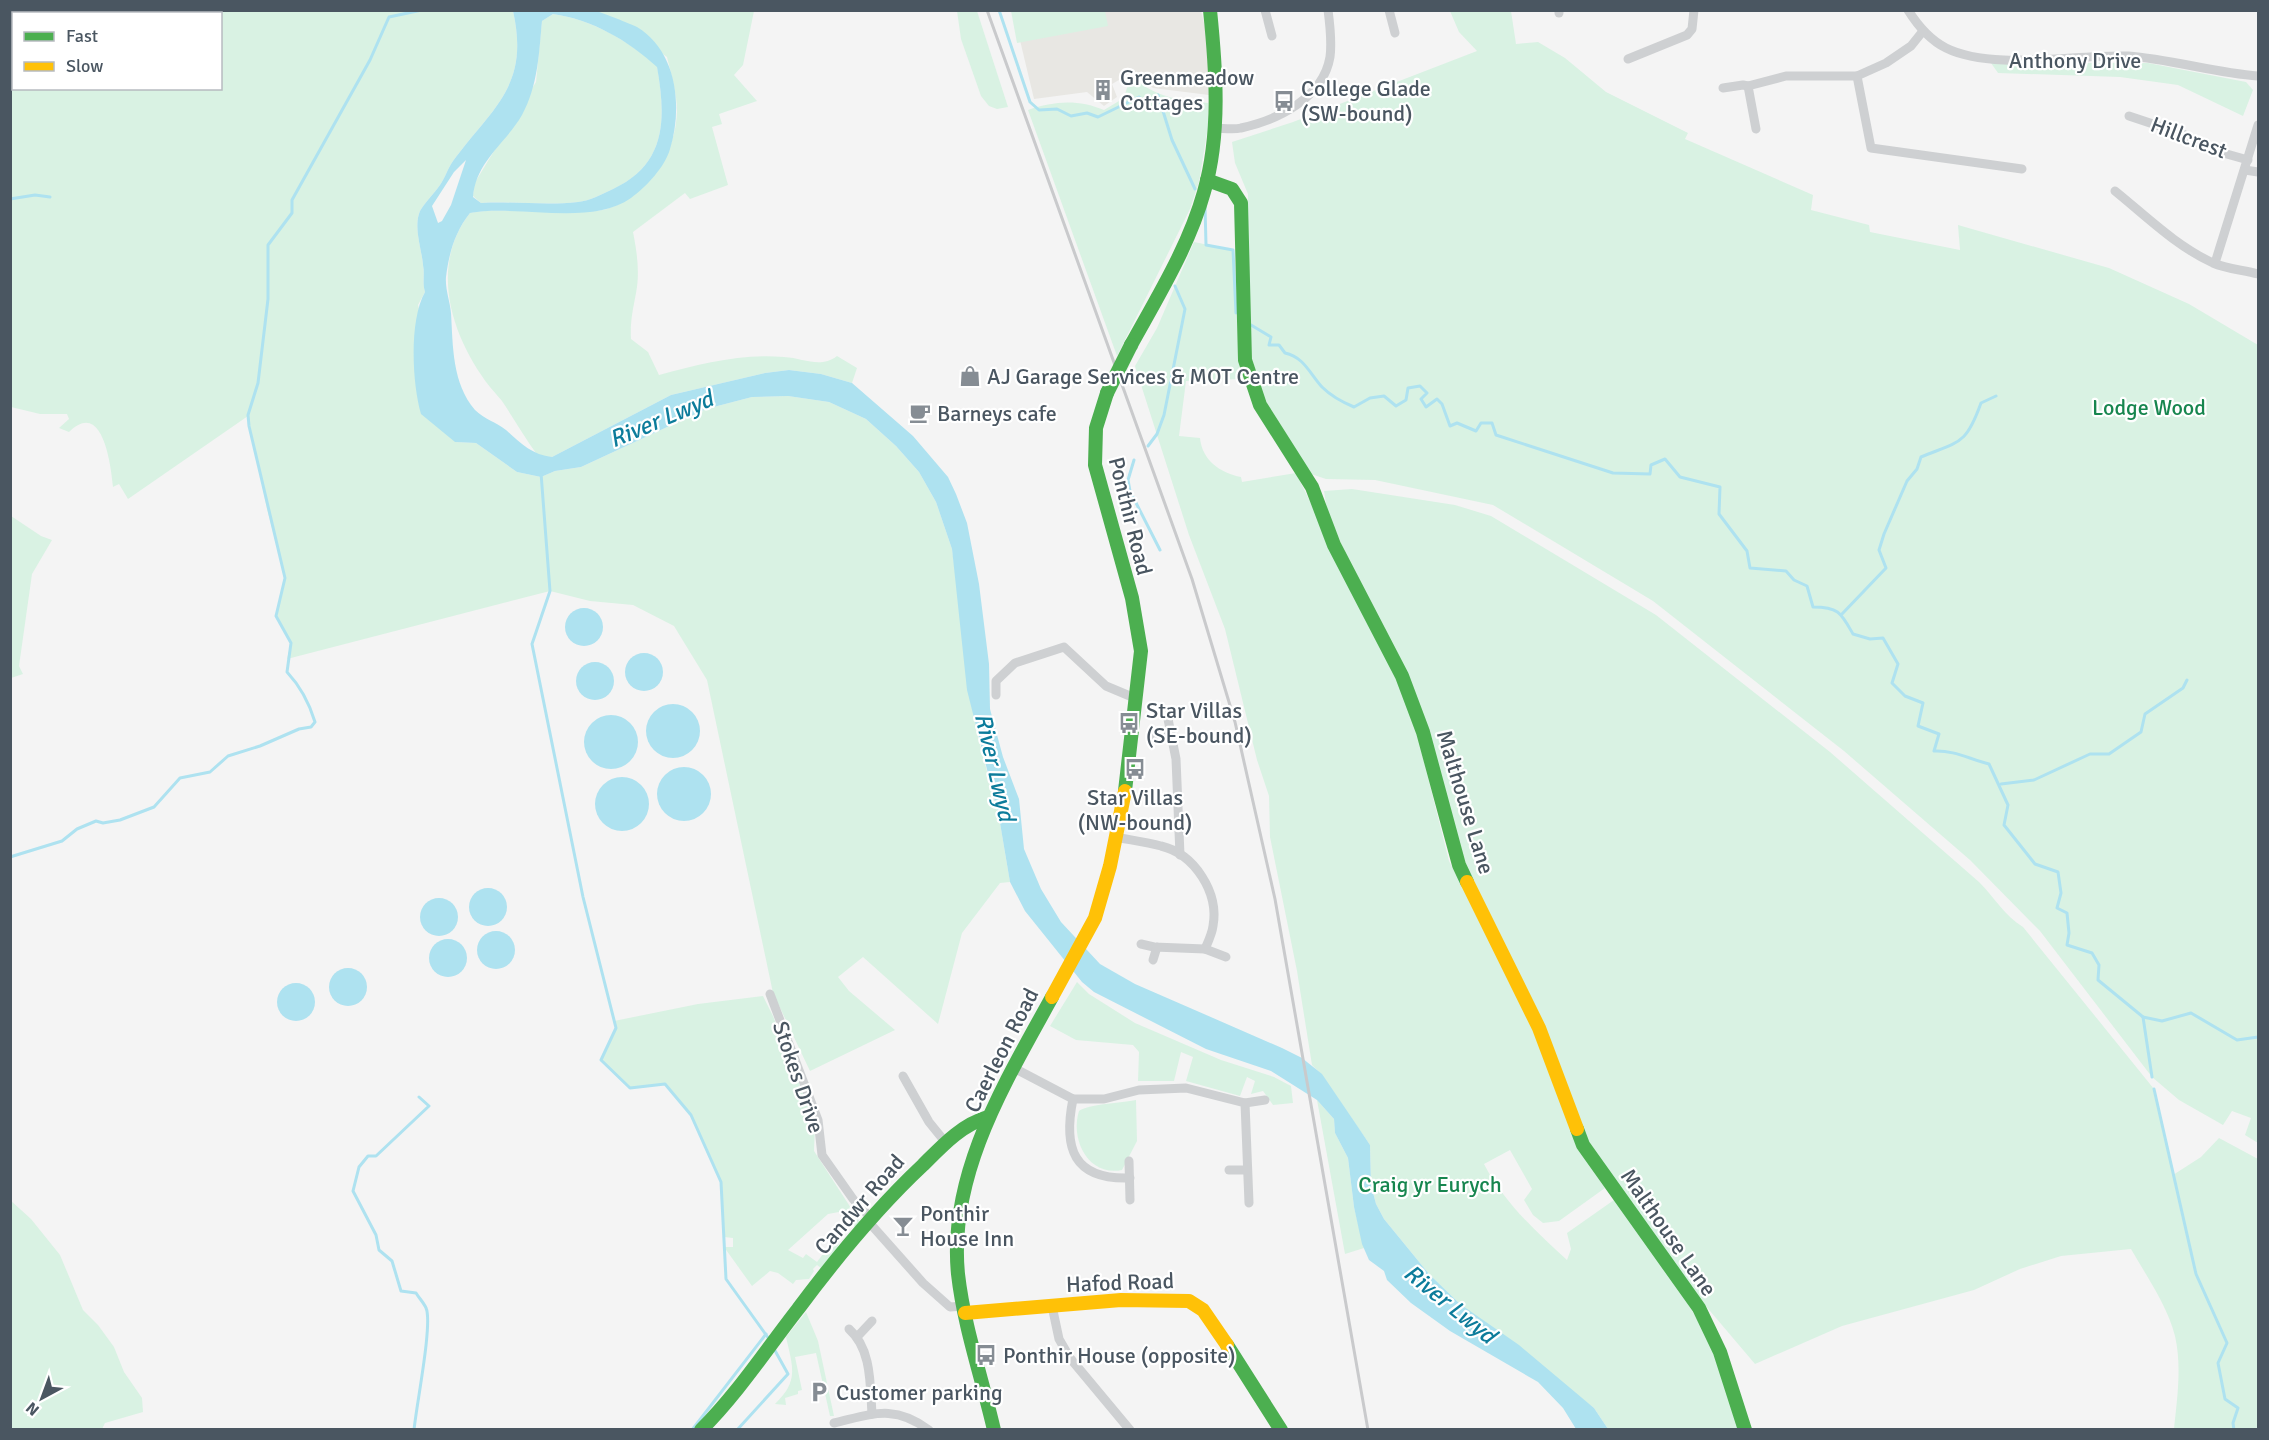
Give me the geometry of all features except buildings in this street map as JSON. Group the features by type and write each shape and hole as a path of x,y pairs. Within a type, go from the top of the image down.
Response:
{"street":[{"name":"Ponthir Road","path":"1082,941 1095,918 1102,898 1115,837 1131,752 1137,699 1140,637 1095,465 1092,441 1098,415 1107,393 1198,213 1207,180 1214,128 1216,84 1210,10"},
{"path":"1265,10 1272,36"},
{"path":"1214,128 1240,128 1272,118 1303,101 1317,86 1330,56 1328,10"},
{"path":"1389,10 1395,33"},
{"path":"1628,59 1688,35 1692,29 1694,10"},
{"name":"Anthony Drive","path":"1908,10 1923,31 1946,48 1971,57 2008,59 2130,57 2259,76"},
{"path":"1723,88 1748,86 1786,76 1857,76 1886,63 1911,46 1923,31"},
{"path":"1857,76 1871,148 2022,169"},
{"path":"1748,86 1756,129"},
{"name":"Hillcrest","path":"2129,116 2183,134 2209,149 2248,160"},
{"path":"2215,264 2259,125"},
{"path":"2245,170 2259,172"},
{"name":"Malthouse Lane","path":"1207,180 1225,184 1238,195 1240,203 1245,360 1260,405 1312,487 1338,554 1402,676 1423,732 1459,865 1539,1028 1583,1145 1699,1308 1720,1352 1745,1430"},
{"path":"2115,192 2181,244 2215,264 2259,274"},
{"path":"996,695 996,681 1015,663 1064,647 1106,686 1137,699"},
{"path":"1168,719 1176,759 1179,791 1180,855"},
{"path":"1151,739 1169,733"},
{"path":"1115,837 1163,846 1180,855 1198,870 1209,890 1213,927 1205,948"},
{"name":"Caerleon Road","path":"994,1430 965,1310 957,1252 963,1203 988,1117 1082,941"},
{"path":"1141,944 1157,947 1205,948 1226,957"},
{"path":"1153,960 1157,947"},
{"name":"Stokes Drive","path":"770,994 818,1120 822,1155 869,1219 930,1289 950,1307 965,1310"},
{"path":"1014,1068 1073,1099 1104,1099 1139,1090 1186,1088 1245,1103 1265,1100"},
{"path":"903,1076 929,1122 946,1143"},
{"path":"1073,1099 1068,1135 1070,1150 1092,1171 1110,1179 1130,1178"},
{"path":"1245,1103 1249,1203"},
{"name":"Candwr Road","path":"701,1430 724,1407 869,1219 914,1171 946,1143 975,1120 988,1117"},
{"path":"1129,1161 1130,1200"},
{"path":"1229,1170 1247,1170"},
{"name":"Hafod Road","path":"965,1310 1121,1300 1189,1301 1203,1310 1215,1325 1281,1430"},
{"path":"1052,1306 1059,1339 1070,1358 1130,1430"},
{"path":"857,1337 872,1321"},
{"path":"849,1329 857,1337 869,1374 872,1414"},
{"path":"834,1424 872,1414 906,1415 929,1430"}],"shaded area":[{"path":"1013,11 1201,11 1207,35 1209,95 1153,88 1133,72 1112,84 1117,97 1104,106 1087,92 1034,99"}],"green space":[{"path":"10,11 513,11 517,37 512,77 494,110 453,161 440,185 420,211 417,224 425,292 418,305 455,442 476,443 517,472 541,477 555,471 581,467 706,409 752,397 788,396 829,402 866,419 896,446 919,472 936,502 952,549 977,733 999,817 1010,882 1000,883 962,933 938,1024 863,957 838,977 849,991 895,1030 810,1071 773,993 707,680 674,626 633,605 590,601 550,591 287,659 291,643 276,616 285,578 267,509 248,416 128,499 119,484 113,487 107,451 97,429 90,423 81,424 69,432 59,428 69,419 67,414 40,414 11,407"},
{"path":"595,11 754,11 743,65 734,75 757,101 719,114 722,124 712,127 728,185 690,199 685,193 633,232 638,278 631,321 631,339 648,352 659,375 705,363 736,358 768,356 824,362 837,356 857,368 852,383 821,374 789,370 765,373 671,395 552,457 538,456 502,401 490,387 465,347 450,302 448,279 450,256 457,234 470,213 482,211 584,212 607,209 622,203 647,183 657,171 671,142 677,104 667,57 613,19"},
{"path":"957,11 977,11 1008,107 997,109 989,106 981,96 961,39"},
{"path":"1011,11 1105,11 1108,26 1017,43"},
{"name":"Lodge Wood","path":"1450,11 1511,11 1516,44 1538,42 1565,58 1606,92 1688,133 1685,139 1813,195 1811,210 1869,225 1870,232 1960,250 1958,225 2109,268 2189,304 2258,345 2258,1143 2245,1135 2251,1118 2232,1111 2223,1125 2179,1100 2152,1077 2040,931 1970,860 1844,751 1653,601 1493,505 1375,480 1326,479 1311,474 1264,398 1252,359 1247,267 1248,194 1235,163 1232,142 1293,122 1477,51 1459,32"},
{"path":"553,14 581,21 609,32 657,66 662,104 659,138 644,167 631,179 596,197 578,202 554,204 481,203 473,196 474,184 536,82 542,21"},
{"path":"1991,63 2148,63 2246,82 2253,90 2243,116 2178,85 2120,77 1998,73"},
{"path":"1136,80 1170,97 1208,103 1208,127 1199,182 1190,209 1117,356 1028,110 1066,102 1085,104 1104,110 1124,98 1129,81"},
{"name":"Craig yr Eurych","path":"1194,242 1233,250 1239,356 1243,375 1240,379 1186,381 1179,436 1200,438 1201,446 1208,459 1219,469 1241,477 1242,482 1296,473 1403,691 1416,730 1449,861 1526,1010 1567,1120 1583,1155 1605,1188 1559,1221 1543,1223 1533,1215 1524,1200 1532,1189 1510,1150 1484,1164 1510,1203 1567,1260 1571,1249 1567,1233 1614,1200 1665,1264 1709,1340 1739,1429 1608,1429 1594,1408 1460,1304 1429,1274 1384,1219 1376,1204 1371,1185 1370,1145 1322,1075 1312,1065 1297,971 1270,837 1269,796 1257,760 1225,629 1189,535 1135,366 1157,328"},
{"path":"1352,489 1455,505 1491,516 1656,615 1830,752 1979,882 2005,912 2023,927 2154,1089 2173,1175 2201,1157 2219,1138 2258,1159 2258,1429 2174,1429 2179,1371 2175,1336 2162,1302 2131,1249 2061,1256 2020,1269 1974,1290 1842,1326 1755,1364 1699,1298 1584,1135 1510,960 1464,859 1441,780 1327,510 1324,491"},
{"path":"11,516 41,536 52,540 32,574 19,666 23,674 11,678"},
{"path":"1077,982 1089,994 1135,1023 1221,1060 1274,1077 1291,1086 1293,1103 1273,1105 1263,1091 1251,1094 1255,1081 1247,1077 1240,1096 1186,1081 1193,1057 1181,1052 1174,1081 1138,1081 1139,1052 1133,1045 1076,1040 1050,1026"},
{"path":"763,996 815,1125 814,1151 860,1222 855,1227 839,1212 828,1214 788,1250 803,1258 806,1254 817,1262 832,1242 840,1240 837,1248 821,1268 817,1265 809,1279 796,1280 793,1284 778,1273 770,1271 752,1286 724,1247 733,1247 733,1238 724,1237 721,1182 691,1115 665,1084 630,1088 601,1060 615,1028 614,1021 698,1004"},
{"path":"1136,1100 1137,1141 1122,1170 1110,1171 1100,1168 1084,1154 1080,1144 1077,1133 1079,1111 1097,1105"},
{"path":"1317,1100 1334,1119 1335,1133 1348,1158 1354,1207 1364,1248 1345,1254"},
{"path":"10,1200 31,1219 60,1255 83,1310 98,1325 114,1347 124,1372 142,1398 143,1412 105,1423 102,1429 11,1429"},
{"path":"806,1312 818,1341 834,1416 830,1416 816,1353 795,1357 802,1390 798,1391 798,1394 785,1398 786,1405 775,1404 783,1396 791,1381 791,1357 786,1337"}],"water":[{"name":"River Lwyd","path":"566,9 595,11 637,27 661,50 668,65 676,98 676,116 668,156 659,170 631,198 614,207 575,213 489,211 470,213 465,220 451,251 446,282 455,364 462,388 475,410 506,430 527,448 538,454 552,457 671,395 765,373 789,370 821,374 852,383 913,436 948,477 967,523 979,584 989,664 990,709 1003,757 1019,799 1024,849 1041,889 1061,922 1100,964 1135,984 1282,1048 1302,1058 1322,1074 1370,1145 1371,1185 1376,1204 1384,1219 1429,1274 1460,1304 1519,1345 1594,1408 1608,1429 1576,1429 1563,1408 1538,1382 1450,1331 1411,1303 1387,1280 1384,1271 1369,1260 1362,1244 1354,1207 1348,1158 1335,1133 1334,1119 1317,1100 1271,1071 1206,1049 1094,992 1082,982 1025,911 1010,882 999,817 967,690 952,549 936,502 919,472 896,446 866,419 829,402 788,396 752,397 706,409 581,467 555,471 541,477 517,472 476,443 455,442 421,414 414,369 416,319 425,292 418,217 453,161 504,94 512,77 517,37 513,11","holes":["553,14 581,21 609,33 634,48 657,67 662,104 659,138 644,167 631,179 596,197 578,202 554,204 481,203 473,197 475,184 486,163 522,115 537,69 542,21","466,160 451,205 442,221 438,223 432,206 454,172"]},
{"path":"584,608 597,614 603,627 597,640 584,646 571,640 565,627 571,614"},
{"path":"644,653 657,659 663,672 657,685 644,691 631,685 625,672 631,659"},
{"path":"595,662 608,668 614,681 608,694 595,700 582,694 576,681 582,668"},
{"path":"673,704 683,706 692,712 698,721 700,731 698,741 692,750 683,756 673,758 663,756 654,750 648,741 646,731 648,721 654,712 663,706"},
{"path":"611,715 621,717 630,723 636,732 638,742 636,752 630,761 621,767 611,769 601,767 592,761 586,752 584,742 586,732 592,723 601,717"},
{"path":"684,767 694,769 703,775 709,784 711,794 709,804 703,813 694,819 684,821 674,819 665,813 659,804 657,794 659,784 665,775 674,769"},
{"path":"622,777 632,779 641,785 647,794 649,804 647,814 641,823 632,829 622,831 612,829 603,823 597,814 595,804 597,794 603,785 612,779"},
{"path":"488,888 501,894 507,907 501,920 488,926 475,920 469,907 475,894"},
{"path":"439,898 452,904 458,917 452,930 439,936 426,930 420,917 426,904"},
{"path":"496,931 509,937 515,950 509,963 496,969 483,963 477,950 483,937"},
{"path":"448,939 461,945 467,958 461,971 448,977 435,971 429,958 435,945"},
{"path":"348,968 361,974 367,987 361,1000 348,1006 335,1000 329,987 335,974"},
{"path":"296,983 309,989 315,1002 309,1015 296,1021 283,1015 277,1002 283,989"}],"waterway":[{"path":"10,857 62,841 77,829 96,821 103,823 120,820 154,807 180,778 210,772 228,756 260,746 299,729 311,727 315,722 304,695 287,672 291,643 276,616 285,578 249,426 248,415 258,383 268,299 268,245 292,213 292,200 370,60 389,17 422,10"},
{"path":"999,10 1030,102 1039,110 1057,109 1071,116 1087,113 1098,117 1139,97"},
{"path":"1158,95 1172,140 1195,189"},
{"path":"10,199 35,195 50,197"},
{"path":"1205,206 1206,245 1233,250 1236,313"},
{"path":"1148,446 1157,434 1164,415 1185,309 1175,286"},
{"path":"1251,325 1271,337 1269,345 1279,345 1285,353 1302,362 1329,393 1354,407 1370,398 1384,396 1396,406 1406,400 1408,388 1420,386 1427,393 1421,399 1426,407 1437,399 1442,404 1450,426 1457,423 1476,431 1481,423 1492,423 1496,435 1613,473 1650,474 1651,465 1665,459 1680,477 1720,487 1719,514 1747,551 1750,568 1786,571 1794,580 1807,586 1813,607 1834,610 1842,616 1853,634 1870,639 1883,638 1898,664 1892,683 1905,696 1923,703 1918,726 1939,734 1934,751 1955,753 1989,764 2008,805 2004,825 2035,864 2058,872 2061,893 2057,908 2067,913 2069,933 2067,945 2092,953 2099,965 2098,980 2143,1017 2162,1021 2191,1013 2237,1040 2258,1037"},
{"path":"1842,614 1886,568 1879,550 1884,534 1907,481 1917,469 1921,457 1960,440 1971,427 1981,403 1996,396"},
{"path":"1134,460 1128,480 1130,491 1160,550"},
{"path":"541,473 550,591 532,644 583,897 616,1028 601,1060 630,1088 665,1084 691,1115 721,1182 726,1279 769,1339"},
{"path":"2001,784 2034,780 2090,754 2109,754 2141,732 2145,714 2183,688 2187,680"},
{"path":"2143,1017 2152,1077"},
{"path":"2154,1089 2196,1274 2227,1343 2218,1363 2225,1399 2238,1408 2233,1423 2234,1430"},
{"path":"414,1430 426,1347 428,1317 426,1308 416,1293 401,1291 392,1261 379,1250 376,1235 353,1191 359,1167 368,1156 376,1156 429,1106 419,1097"},
{"path":"692,1430 766,1334"},
{"path":"737,1430 788,1374 773,1347"}],"railway":[{"path":"987,10 1192,579 1235,722 1275,899 1368,1430"}],"traffic: fast":[{"path":"1131,345 1181,251 1204,192 1213,147 1216,101 1210,10"},
{"path":"1207,180 1232,189 1241,203 1245,360 1260,405 1312,487 1334,545 1402,676 1423,732 1459,865 1467,882"},
{"path":"1107,393 1131,345"},
{"path":"1107,393 1096,428 1095,465 1132,598 1141,651 1125,791"},
{"path":"994,1430 961,1294 957,1237 962,1200 971,1165 984,1130 999,1095 1052,997"},
{"path":"701,1430 740,1386 827,1271 873,1216 953,1137 969,1125 988,1117"},
{"path":"1577,1129 1583,1145 1699,1308 1720,1352 1745,1430"},
{"path":"1227,1345 1281,1430"}],"traffic: slow":[{"path":"1052,997 1095,918 1110,866 1125,791"},
{"path":"1467,882 1539,1028 1577,1129"},
{"path":"965,1313 1121,1300 1189,1301 1203,1310 1227,1345"}],"place":[{"name":"Greenmeadow Cottages","path":"1103,90"},
{"name":"College Glade (SW-bound)","path":"1284,101"},
{"name":"AJ Garage Services & MOT Centre","path":"970,376"},
{"name":"Barneys cafe","path":"920,413"},
{"name":"Star Villas (SE-bound)","path":"1129,723"},
{"name":"Star Villas (NW-bound)","path":"1135,769"},
{"name":"Ponthir House Inn","path":"903,1226"},
{"name":"Ponthir House (opposite)","path":"986,1355"},
{"name":"Customer parking","path":"819,1392"}]}
